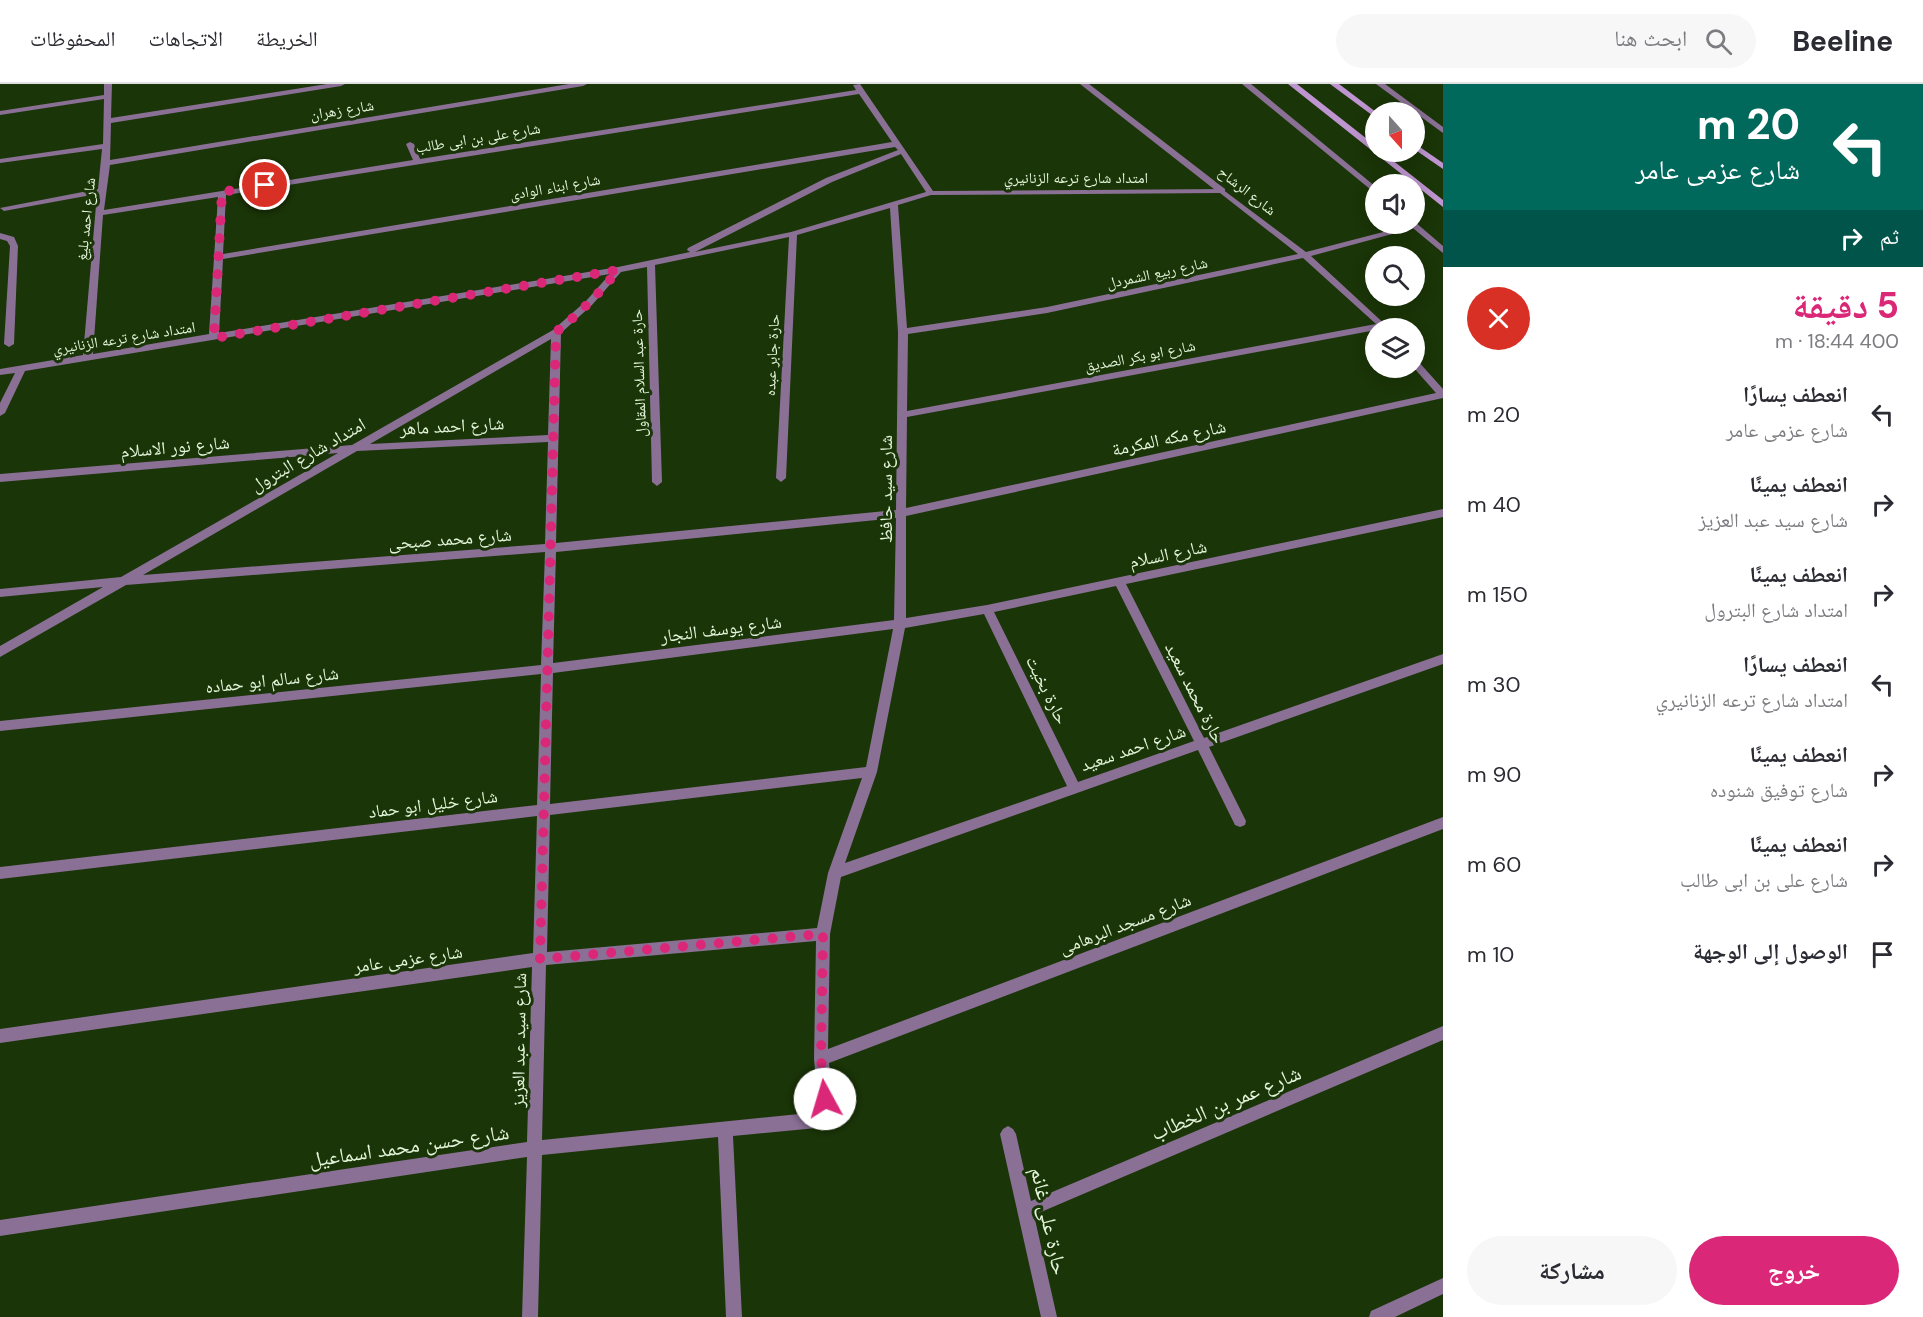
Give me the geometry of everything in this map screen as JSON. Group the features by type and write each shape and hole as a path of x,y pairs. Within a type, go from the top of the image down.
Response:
{"main road":[{"path":"1292,84 1365,142"},
{"path":"1334,84 1365,108"},
{"path":"1425,153 1443,167"},
{"path":"1391,162 1443,204"}],"street":[{"name":"شارع احمد بليغ","path":"88,358 99,213 106,163 108,84"},
{"path":"108,121 341,84"},
{"name":"شارع زهران","path":"106,163 583,84"},
{"name":"شارع الرشاح","path":"1084,84 1305,255 1374,318"},
{"path":"1246,84 1365,183"},
{"path":"1380,84 1443,130"},
{"path":"859,88 930,193"},
{"name":"شارع على بن ابى طالب","path":"99,213 859,88"},
{"path":"0,113 109,96"},
{"path":"410,144 417,161"},
{"path":"0,161 107,146"},
{"name":"امتداد شارع ترعه الزنانيري","path":"678,257 899,147"},
{"name":"شارع ابناء الوادى","path":"219,257 899,147"},
{"path":"4,208 102,191"},
{"name":"امتداد شارع ترعه الزنانيري","path":"0,372 618,270 793,234 930,193 1222,191"},
{"path":"214,338 222,192"},
{"name":"شارع سيد حافظ","path":"827,1119 821,1059 823,934 835,873 871,772 900,624 903,513 903,332 894,203"},
{"name":"حارة جابر عبده","path":"781,478 793,234"},
{"name":"شارع ربيع الشمردل","path":"903,332 1047,310 1305,255 1379,234"},
{"path":"1425,234 1443,250"},
{"path":"0,236 11,239 14,246 9,344"},
{"name":"حارة عبد السلام المقاول","path":"651,263 657,482"},
{"name":"امتداد شارع البترول","path":"0,652 556,332 588,305 618,270"},
{"name":"شارع ابو بكر الصديق","path":"903,415 1365,330"},
{"name":"شارع سيد عبد العزيز","path":"530,1317 556,332"},
{"path":"0,412 22,368"},
{"path":"1425,375 1443,395"},
{"name":"شارع مكه المكرمة","path":"903,513 1443,395"},
{"name":"شارع احمد ماهر","path":"354,448 553,438"},
{"name":"شارع نور الاسلام","path":"0,478 354,448"},
{"name":"شارع محمد صبحى","path":"0,593 123,581 550,548 903,513"},
{"name":"شارع السلام","path":"900,624 987,609 1443,513"},
{"name":"حارة محمد سعيد","path":"1119,581 1240,820"},
{"name":"حارة بخيت","path":"987,609 1074,787"},
{"name":"شارع يوسف النجار","path":"547,669 900,624"},
{"name":"شارع احمد سعيد","path":"835,873 1443,659"},
{"name":"شارع سالم ابو حماده","path":"0,726 547,669"},
{"name":"شارع خليل ابو حماد","path":"0,873 871,772"},
{"name":"شارع مسجد البرهامى","path":"821,1059 1443,823"},
{"name":"شارع عزمى عامر","path":"0,1036 540,959 823,934"},
{"name":"شارع عمر بن الخطاب","path":"1025,1211 1443,1033"},
{"name":"شارع حسن محمد اسماعيل","path":"0,1228 535,1148 827,1119"},
{"path":"725,1130 734,1317"},
{"name":"حارة على غانم","path":"1008,1134 1049,1317"},
{"path":"1377,1317 1443,1286"}],"route":[{"path":"265,185 222,192 214,338 618,270 602,291 581,312 556,332 540,959 823,934 821,1059 825,1099"}]}
